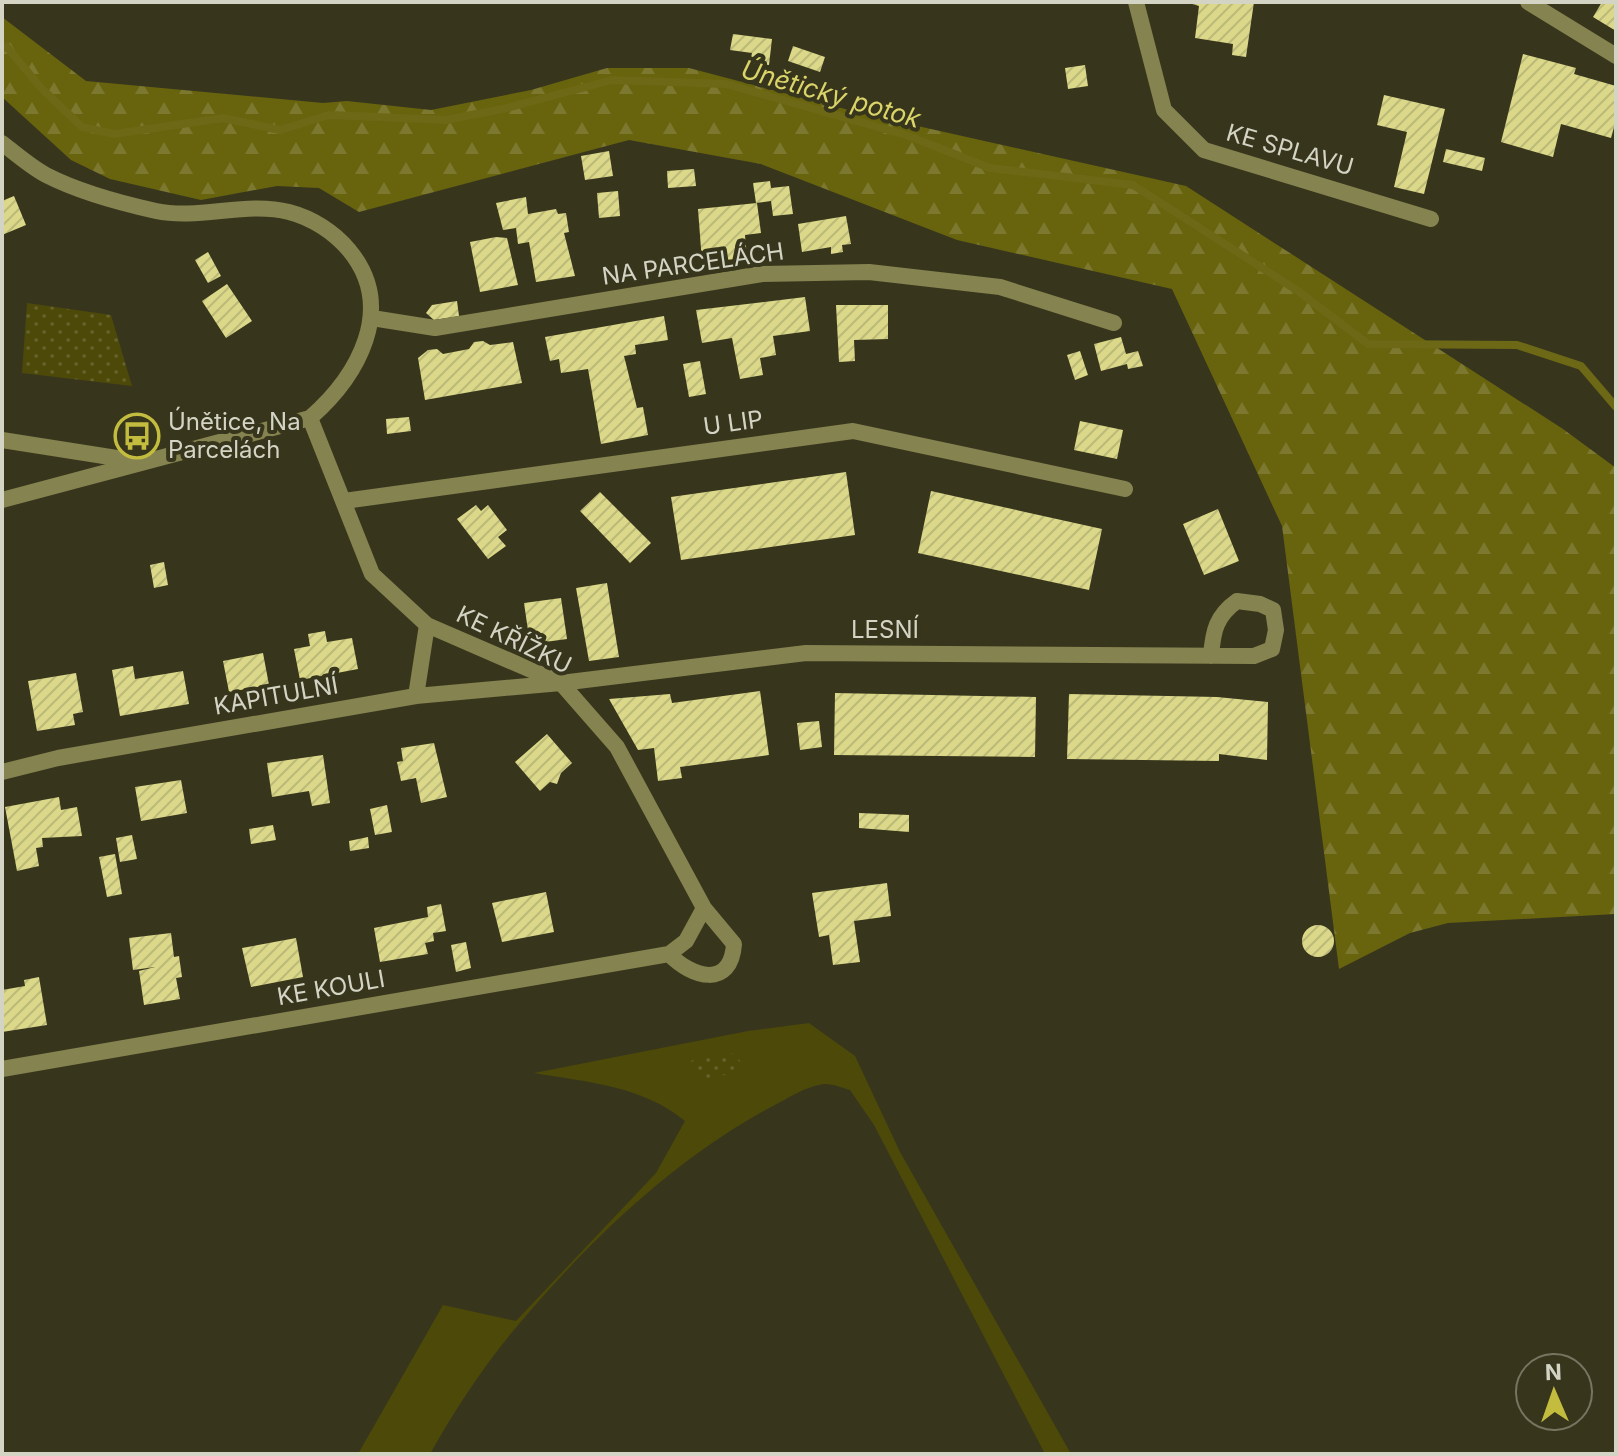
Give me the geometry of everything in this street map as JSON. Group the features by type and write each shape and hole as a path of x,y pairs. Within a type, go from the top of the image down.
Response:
{"street":[{"name":"KE SPLAVU","path":"1136,2 1164,110 1204,150 1431,219"},
{"path":"1528,2 1616,56"},
{"path":"2,143 46,175 105,197 159,211 287,211 315,221 340,239 362,266 370,291 372,318 339,392 310,418 2,500"},
{"name":"NA PARCELÁCH","path":"372,318 435,328 762,274 869,272 1000,287 1114,323"},
{"name":"KE KŘÍŽKU","path":"310,418 372,574 427,625 561,683 617,747 704,908"},
{"name":"U LIP","path":"344,501 853,431 1125,489"},
{"path":"2,440 142,462"},
{"name":"LESNÍ","path":"561,683 806,653 1211,656 1254,656 1272,649 1276,630 1273,610 1260,604 1237,601 1226,608 1216,621 1211,656"},
{"path":"416,696 427,625"},
{"name":"KAPITULNÍ","path":"2,772 58,758 416,696 561,683"},
{"path":"704,908 734,944 733,957 726,968 712,975 686,972 669,954 686,941 704,908"},
{"name":"KE KOULI","path":"2,1069 669,954"}],"shaded area":[{"path":"27,303 111,315 132,386 22,373"},
{"path":"809,1023 855,1056 900,1152 1071,1454 1045,1454 874,1125 850,1090 826,1084 797,1093 700,1151 604,1232 506,1339 430,1454 358,1454 443,1305 516,1321 656,1173 685,1121 669,1109 633,1093 534,1073 748,1031"},
{"path":"735,1053 746,1071 698,1080 690,1061"}],"green space":[{"path":"2,17 86,81 431,110 531,90 607,68 689,68 864,114 1186,186 1563,429 1616,468 1616,914 1448,923 1410,933 1339,969 1282,526 1172,289 957,240 761,164 629,140 359,212 319,188 277,186 201,200 110,179 71,160 2,97"}],"building":[{"path":"1186,2 1254,2 1246,57 1232,55 1233,44 1195,38 1199,6"},
{"path":"1602,2 1616,2 1616,31 1593,17"},
{"path":"733,34 772,39 769,65 750,63 752,53 730,50"},
{"path":"793,46 825,57 820,72 788,61"},
{"path":"1523,54 1576,68 1574,74 1616,86 1616,120 1611,138 1561,124 1553,157 1501,142"},
{"path":"1085,65 1088,86 1068,89 1065,68"},
{"path":"1384,95 1445,109 1424,194 1394,187 1407,132 1377,125"},
{"path":"1446,149 1485,158 1482,171 1443,162"},
{"path":"609,151 613,176 585,180 581,156"},
{"path":"694,169 696,186 668,188 667,171"},
{"path":"770,181 771,188 789,186 793,214 773,216 771,201 756,203 753,183"},
{"path":"618,191 620,216 599,218 597,193"},
{"path":"14,196 26,225 2,235 2,201"},
{"path":"526,197 528,214 556,209 558,214 566,213 569,232 564,233 575,276 536,282 529,242 518,244 516,228 503,230 496,203"},
{"path":"757,203 761,233 745,235 747,258 702,262 698,209"},
{"path":"846,216 851,244 842,245 843,252 831,254 831,247 802,252 798,224"},
{"path":"507,238 518,285 480,292 470,242"},
{"path":"208,252 221,276 208,283 195,260"},
{"path":"227,284 252,321 226,338 202,301"},
{"path":"805,297 810,331 773,336 776,355 760,358 763,375 740,379 732,338 702,343 696,310"},
{"path":"457,301 459,316 434,320 426,313 432,305"},
{"path":"836,305 888,305 888,339 854,340 855,361 839,362"},
{"path":"664,316 668,340 635,345 636,354 624,356 637,408 643,407 648,435 601,444 588,369 561,373 559,359 550,361 545,337"},
{"path":"1121,337 1126,354 1138,351 1143,366 1128,369 1127,364 1101,371 1094,344"},
{"path":"483,341 490,345 513,342 522,383 425,400 418,358 428,350 437,349 443,354 469,349 474,342"},
{"path":"1080,351 1088,375 1075,380 1067,355"},
{"path":"700,361 706,394 689,397 683,364"},
{"path":"409,417 411,431 387,434 386,419"},
{"path":"1080,421 1123,430 1117,459 1074,450"},
{"path":"846,472 855,535 681,560 671,497"},
{"path":"931,491 1102,529 1089,590 918,553"},
{"path":"600,492 651,543 630,563 580,511"},
{"path":"476,505 481,511 488,505 507,530 498,537 506,546 488,559 457,519"},
{"path":"1218,509 1239,561 1204,575 1183,524"},
{"path":"164,562 168,585 154,588 150,565"},
{"path":"607,583 619,657 589,661 576,588"},
{"path":"561,598 567,639 530,644 524,603"},
{"path":"325,631 327,642 352,638 358,669 300,680 294,649 310,646 308,634"},
{"path":"263,653 269,685 229,692 223,661"},
{"path":"133,666 135,679 183,671 189,704 120,716 112,670"},
{"path":"76,673 83,712 73,714 75,725 37,731 28,681"},
{"path":"760,691 769,755 680,767 682,778 658,781 654,748 638,750 609,699 670,694 672,703"},
{"path":"835,693 1036,697 1035,757 834,755"},
{"path":"1069,694 1217,697 1268,702 1267,760 1219,754 1219,761 1067,759"},
{"path":"819,721 822,747 800,750 797,723"},
{"path":"547,734 572,763 561,773 557,784 550,782 540,791 515,762"},
{"path":"434,743 447,797 421,803 416,778 401,781 397,762 403,761 401,748"},
{"path":"323,755 330,803 312,806 309,791 272,797 267,763"},
{"path":"181,780 187,813 141,821 135,787"},
{"path":"59,797 61,810 77,807 82,836 42,838 43,847 36,848 39,866 17,871 5,807"},
{"path":"387,805 392,832 375,835 370,809"},
{"path":"859,813 909,815 909,832 859,828"},
{"path":"273,825 276,840 251,844 249,829"},
{"path":"132,835 137,859 120,862 116,838"},
{"path":"368,837 369,848 350,851 349,841"},
{"path":"115,854 122,894 107,897 99,857"},
{"path":"887,883 891,916 854,921 860,962 833,965 829,935 819,937 812,893"},
{"path":"546,892 554,932 502,942 492,903"},
{"path":"441,904 446,931 433,933 434,941 425,943 428,954 380,962 374,928 428,917 427,907"},
{"path":"1318,925 1330,929 1334,941 1330,953 1318,957 1306,953 1302,941 1306,929"},
{"path":"171,933 174,957 179,956 182,977 176,978 180,999 144,1005 139,971 155,967 133,970 129,938"},
{"path":"296,938 303,977 251,987 242,948"},
{"path":"466,942 471,968 456,972 451,945"},
{"path":"39,977 47,1025 2,1032 2,990 25,986 24,980"}],"waterway":[{"name":"Únětický potok","path":"2,46 7,47 41,88 82,127 114,134 223,118 280,130 329,115 446,120 507,108 612,80 726,84 906,135 990,168 1133,185 1298,291 1368,344 1517,345 1581,366 1616,407"}],"place":[{"name":"Únětice, Na Parcelách","path":"137,436"}]}
